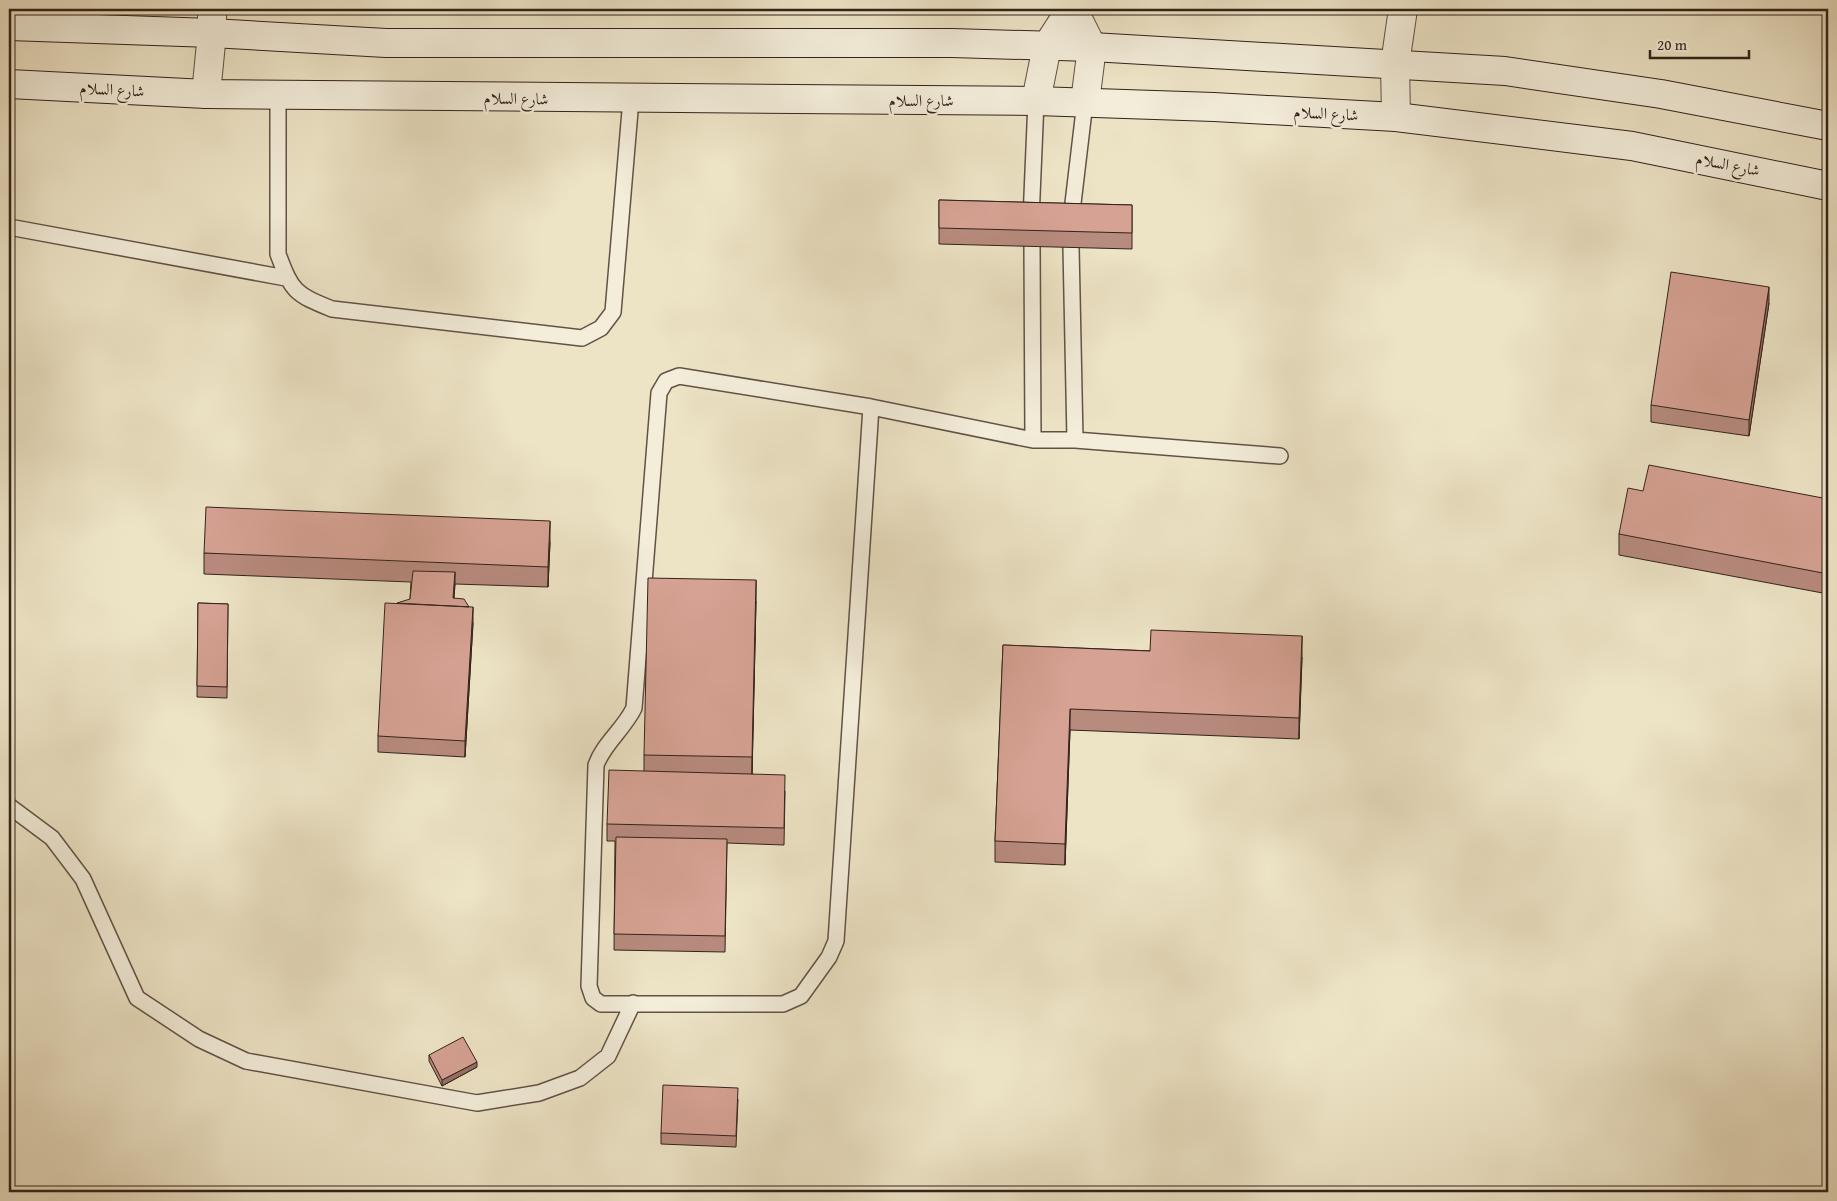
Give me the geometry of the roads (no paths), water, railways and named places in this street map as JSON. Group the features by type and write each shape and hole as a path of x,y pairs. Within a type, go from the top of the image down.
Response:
{"main road":[{"path":"1036,101 1047,46 1072,9 1092,47 1085,102"},
{"path":"1396,117 1395,64 1403,9"},
{"path":"206,94 212,21"},
{"path":"9,26 212,21 386,42 952,43 1092,47 1395,64 1524,74 1670,96 1828,126"},
{"name":"شارع السلام","path":"9,84 278,96 1085,102 1396,117 1632,146 1828,186"}],"lane":[{"path":"278,96 278,254 286,278 301,296 332,309 582,338 601,328 614,312 630,99"},
{"path":"1031,219 1036,101"},
{"path":"1071,220 1085,102"},
{"path":"9,227 286,278"},
{"path":"1032,246 1034,440"},
{"path":"1070,247 1075,440"},
{"path":"871,407 836,940 829,958 801,996 783,1004 601,1004 593,998 589,986 596,765 600,754 629,718 634,708 659,393 666,381 679,376 871,407 1034,440 1075,440 1280,456"},
{"path":"9,806 52,838 83,879 138,998 199,1039 246,1061 477,1103 539,1093 580,1078 608,1056 633,1004"}]}
